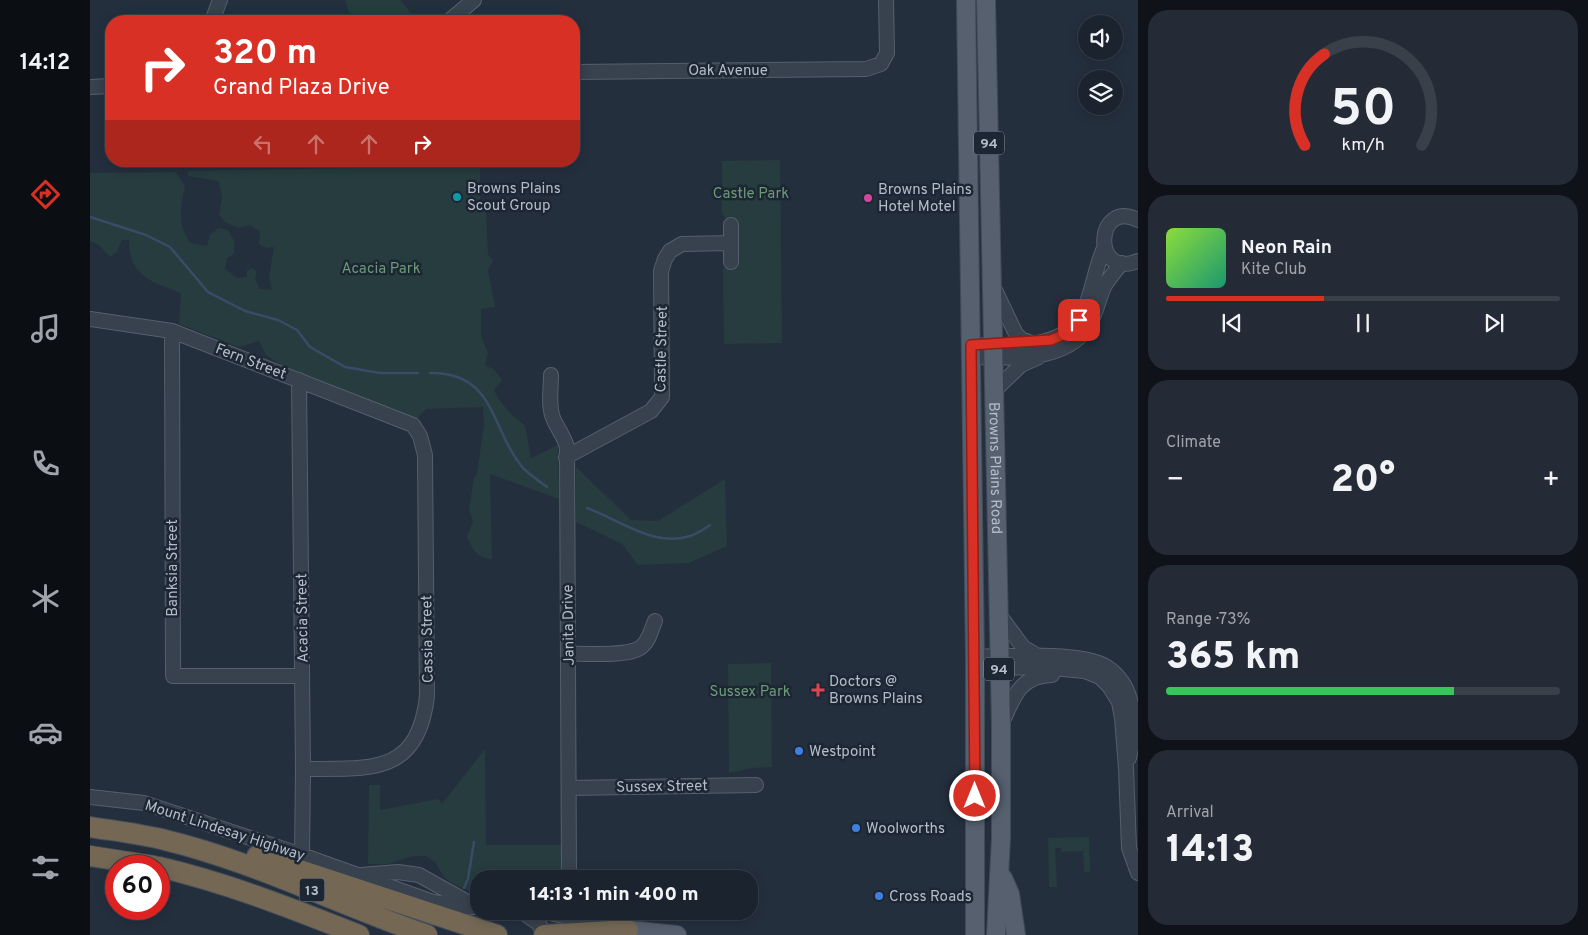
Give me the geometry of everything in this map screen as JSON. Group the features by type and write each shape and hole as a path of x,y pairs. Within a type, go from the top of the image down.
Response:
{"highway":[{"name":"Mount Lindesay Highway","path":"90,827 166,840 275,876 427,935"},
{"path":"166,840 184,839 260,857 497,935"},
{"path":"90,856 105,858"},
{"name":"13","path":"170,870 261,896 359,935"},
{"path":"261,896 280,915 324,935"},
{"path":"545,935 628,930"}],"main road":[{"name":"Browns Plains Road","path":"966,0 975,663 973,932"},
{"name":"Browns Plains Road","path":"986,0 1001,725 1000,871 996,935"},
{"path":"1000,871 1010,894 1016,935"},
{"path":"628,930 677,935"}],"street":[{"path":"214,15 220,0"},
{"path":"458,15 474,0"},
{"name":"Oak Avenue","path":"580,72 866,69 881,64 887,53 886,0"},
{"path":"90,87 105,86"},
{"path":"994,351 1051,340 1063,335 1079,320 1085,309 1104,248 1104,234 1110,223 1122,217 1137,219"},
{"path":"731,225 731,262"},
{"name":"Castle Street","path":"566,457 651,411 662,398 661,271 670,251 682,244 731,243"},
{"path":"1104,248 1111,258 1122,263 1138,261"},
{"path":"995,390 1021,365 1063,348 1086,329 1091,323 1105,286 1122,263"},
{"path":"992,286 1016,334 1021,339 1032,343"},
{"name":"Fern Street","path":"90,318 172,331 406,423"},
{"name":"Banksia Street","path":"172,331 173,676 302,676"},
{"path":"971,351 1047,354"},
{"name":"Janita Drive","path":"551,375 553,419 565,439 566,457 569,654 569,870"},
{"name":"Acacia Street","path":"299,380 303,769 302,855"},
{"name":"Cassia Street","path":"303,769 364,768 386,763 404,753 419,735 425,718 427,696 425,455 420,436 412,425 406,423"},
{"path":"998,612 1023,648 1038,656"},
{"path":"569,654 629,653 639,649 647,641 655,621"},
{"path":"975,663 999,662 1038,656 1087,660 1107,666 1123,683 1131,703 1134,735 1126,768"},
{"path":"999,662 1085,671 1100,677 1109,686 1119,702 1126,768 1129,848 1138,873"},
{"path":"1001,725 1017,691 1024,683 1036,676 1062,674 1069,670"},
{"name":"Sussex Street","path":"569,788 756,785"},
{"name":"Mount Lindesay Highway","path":"90,797 144,803 358,874 433,902 470,908"},
{"path":"408,873 406,882 412,895"},
{"name":"Mount Lindesay Highway","path":"358,874 408,873 425,877 470,903"},
{"path":"534,920 545,935"},
{"path":"591,920 628,930"}],"green space":[{"path":"345,0 400,0 413,15 350,15"},
{"name":"Castle Park","path":"780,160 782,343 724,344 723,268 738,268 737,220 726,219 722,213 722,161"},
{"name":"Acacia Park","path":"480,167 480,211 486,209 488,254 493,261 488,270 495,307 481,309 481,336 488,353 485,365 493,369 502,380 494,390 499,399 525,425 531,458 558,445 559,499 490,474 492,559 483,557 471,546 467,537 473,521 469,509 474,478 477,474 484,425 483,407 426,409 416,420 284,367 266,355 259,341 239,347 179,324 181,293 152,281 138,270 133,263 130,253 129,240 122,240 117,252 110,257 99,245 90,241 90,173 176,172 185,186 181,216 183,230 191,243 207,246 210,235 219,228 228,230 234,241 234,254 227,258 225,269 238,278 247,277 247,271 251,268 257,271 255,278 260,289 272,290 269,278 274,247 267,248 259,244 260,232 250,225 238,228 225,222 219,215 222,198 219,181 188,176 188,171"},
{"path":"576,467 631,520 658,521 725,479 727,546 689,563 638,565 622,544 576,522"},
{"name":"Sussex Park","path":"771,663 772,767 752,768 729,773 728,664"},
{"path":"485,749 486,845 563,845 563,870 470,870 470,891 453,884 444,877 435,862 426,856 413,856 388,864 368,864 369,785 380,785 380,810 438,799 442,804"},
{"path":"1089,837 1090,872 1084,872 1083,851 1061,852 1061,848 1055,848 1057,887 1049,887 1048,838"}],"waterway":[{"path":"90,217 146,235 170,247 208,292 245,311 278,320 297,330 310,347 345,367 380,373 418,373"},
{"path":"430,373 452,375 468,382 480,392 512,453 523,468 547,487"},
{"path":"587,508 637,531 663,538 677,539 690,536 710,525"},
{"path":"464,888 468,879 474,842"}],"place":[{"name":"Browns Plains Scout Group","path":"457,197"},
{"name":"Browns Plains Hotel Motel","path":"868,198"},
{"name":"Doctors @ Browns Plains","path":"818,690"},
{"name":"Westpoint","path":"799,751"},
{"name":"Woolworths","path":"856,828"},
{"name":"Cross Roads","path":"879,896"}],"route":[{"path":"975,796 971,345 1032,343 1051,340 1073,328 1079,320"}]}
